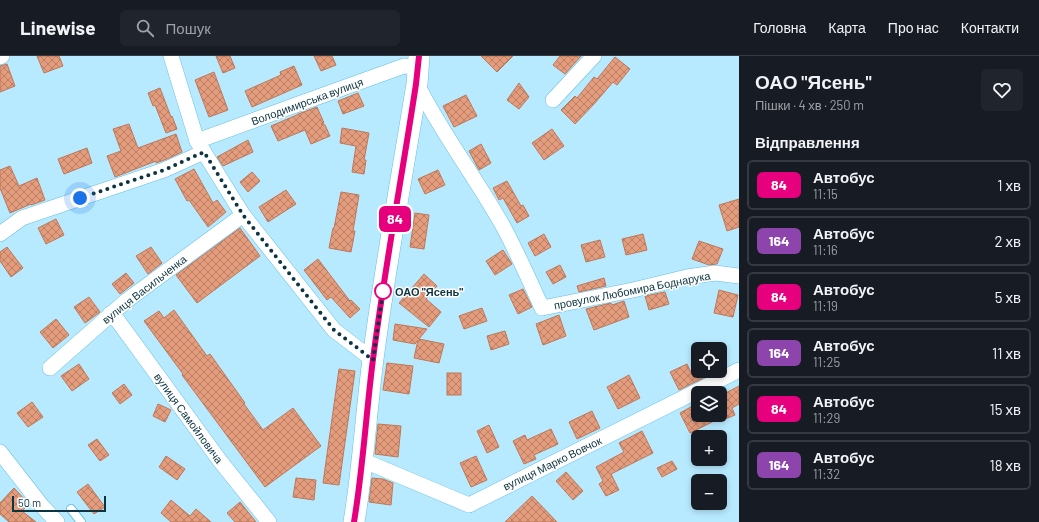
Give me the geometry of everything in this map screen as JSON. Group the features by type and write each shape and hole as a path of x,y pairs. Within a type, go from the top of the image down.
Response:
{"main road":[{"path":"354,522 380,306 418,69"}],"street":[{"path":"171,56 201,147 243,215 330,333 373,360"},
{"path":"553,100 594,56"},
{"name":"Володимирська вулиця","path":"0,234 22,218 164,170 201,147 304,102 404,66 418,69"},
{"name":"провулок Любомира Боднарука","path":"418,69 427,105 504,228 542,308 633,290 687,277 715,273 739,276"},
{"name":"вулиця Васильченка","path":"50,368 126,301 243,215"},
{"name":"вулиця Самойловича","path":"110,314 118,321 220,461 270,522"},
{"name":"вулиця Марко Вовчок","path":"362,460 469,505 739,370"},
{"path":"0,452 42,506 57,522"}],"lane":[{"path":"72,509 81,522"}],"building":[{"path":"37,56 59,56 63,66 44,73"},
{"path":"216,56 230,56 235,68 223,73"},
{"path":"314,56 332,56 336,65 321,71"},
{"path":"481,56 513,56 497,72"},
{"path":"560,56 581,56 565,74 553,65"},
{"path":"615,57 630,69 617,85 613,82 575,124 561,110 575,96 577,98 594,77 597,79"},
{"path":"7,64 15,86 0,92 0,66"},
{"path":"294,66 302,85 252,107 245,91 281,75 280,72"},
{"path":"214,72 228,110 209,117 195,80"},
{"path":"519,83 529,97 519,109 507,100"},
{"path":"160,88 177,129 166,133 155,105 153,106 148,93"},
{"path":"358,93 364,106 343,114 338,101"},
{"path":"466,95 477,116 454,127 443,106"},
{"path":"317,107 324,123 321,124 325,125 330,136 311,144 305,130 278,141 271,126"},
{"path":"129,124 138,148 176,134 182,152 167,159 156,163 156,161 115,177 107,156 121,151 113,129"},
{"path":"342,128 369,133 364,160 366,160 364,174 352,172 356,146 340,143"},
{"path":"552,129 564,146 544,160 532,143"},
{"path":"248,140 253,152 223,166 217,157"},
{"path":"481,144 491,163 479,170 469,151"},
{"path":"87,148 92,163 64,174 58,159"},
{"path":"10,166 19,186 37,178 45,200 10,213 0,188 0,170"},
{"path":"194,169 213,203 217,200 226,212 208,227 189,200 187,201 175,179"},
{"path":"438,170 445,185 425,194 418,179"},
{"path":"252,172 260,181 248,192 240,182"},
{"path":"507,181 521,206 523,205 529,216 517,223 503,198 499,200 493,188"},
{"path":"286,190 296,204 268,222 259,207"},
{"path":"341,192 359,195 351,252 329,248"},
{"path":"739,199 739,227 727,231 719,205"},
{"path":"415,213 429,215 424,249 410,247"},
{"path":"56,219 64,235 46,244 38,228"},
{"path":"240,228 260,256 197,303 176,275"},
{"path":"544,234 551,247 535,256 528,243"},
{"path":"643,234 647,250 626,255 622,239"},
{"path":"600,240 605,257 586,262 581,245"},
{"path":"699,241 723,249 717,264 709,265 692,259"},
{"path":"7,247 23,268 11,277 0,261 0,252"},
{"path":"151,247 162,263 148,274 136,256"},
{"path":"503,250 512,264 495,275 486,261"},
{"path":"318,259 350,301 351,300 360,309 350,318 331,297 327,300 304,270"},
{"path":"560,265 566,277 553,284 546,272"},
{"path":"126,273 134,283 120,294 112,284"},
{"path":"424,274 437,286 426,299 441,312 429,327 399,303"},
{"path":"604,278 606,286 579,292 577,286"},
{"path":"523,289 532,307 518,314 509,295"},
{"path":"719,290 738,295 733,317 714,313"},
{"path":"665,292 669,304 649,310 645,296"},
{"path":"89,297 100,312 85,323 74,307"},
{"path":"624,301 629,317 594,330 586,309 611,303 612,305"},
{"path":"482,308 487,321 464,329 459,316"},
{"path":"174,310 207,356 210,354 263,430 293,408 321,446 265,487 144,321 159,311 164,318"},
{"path":"559,315 566,336 543,345 536,324"},
{"path":"56,319 69,335 53,348 40,332"},
{"path":"395,324 427,329 419,339 444,344 439,363 414,358 418,340 415,344 393,340"},
{"path":"505,331 509,344 491,350 487,336"},
{"path":"387,363 413,366 409,394 383,390"},
{"path":"79,364 89,379 72,391 61,376"},
{"path":"687,364 691,371 691,378 703,378 679,390 670,372"},
{"path":"339,369 355,371 339,485 323,483"},
{"path":"447,373 461,373 461,395 447,395"},
{"path":"629,375 640,398 618,409 607,387"},
{"path":"124,384 132,395 120,404 112,393"},
{"path":"739,386 739,404 732,408 735,415 727,418 727,392"},
{"path":"32,402 43,417 28,427 17,413"},
{"path":"158,404 171,410 165,422 153,416"},
{"path":"691,407 691,422 712,422 696,430 691,430 690,433 680,413"},
{"path":"592,411 600,428 577,439 569,422"},
{"path":"378,424 401,426 398,457 375,454"},
{"path":"489,425 499,447 487,453 477,431"},
{"path":"551,429 558,444 534,455 536,459 524,464 513,441 525,435 527,440"},
{"path":"642,431 653,453 611,474 619,490 606,496 599,484 603,481 596,467 624,452 619,443"},
{"path":"97,439 109,455 100,461 88,445"},
{"path":"166,456 185,469 177,480 159,467"},
{"path":"476,456 487,480 471,487 460,463"},
{"path":"672,461 677,469 662,477 657,468"},
{"path":"566,472 583,491 573,500 556,481"},
{"path":"296,478 316,480 314,500 293,497"},
{"path":"372,478 383,479 393,483 391,505 369,502"},
{"path":"88,484 105,507 94,514 77,492"},
{"path":"14,488 29,504 22,511 36,522 9,522 0,514 0,503"},
{"path":"532,496 557,522 505,522"},
{"path":"171,500 190,516 196,509 211,522 171,522 161,513"},
{"path":"240,502 256,522 235,522 227,513"}],"bus line":[{"name":"84","path":"354,522 380,306 416,84 419,56"}],"place":[{"name":"ОАО \"Ясень\"","path":"383,291"}],"route":[{"path":"80,198 164,170 204,152 243,215 334,330 373,360 383,291"}]}
